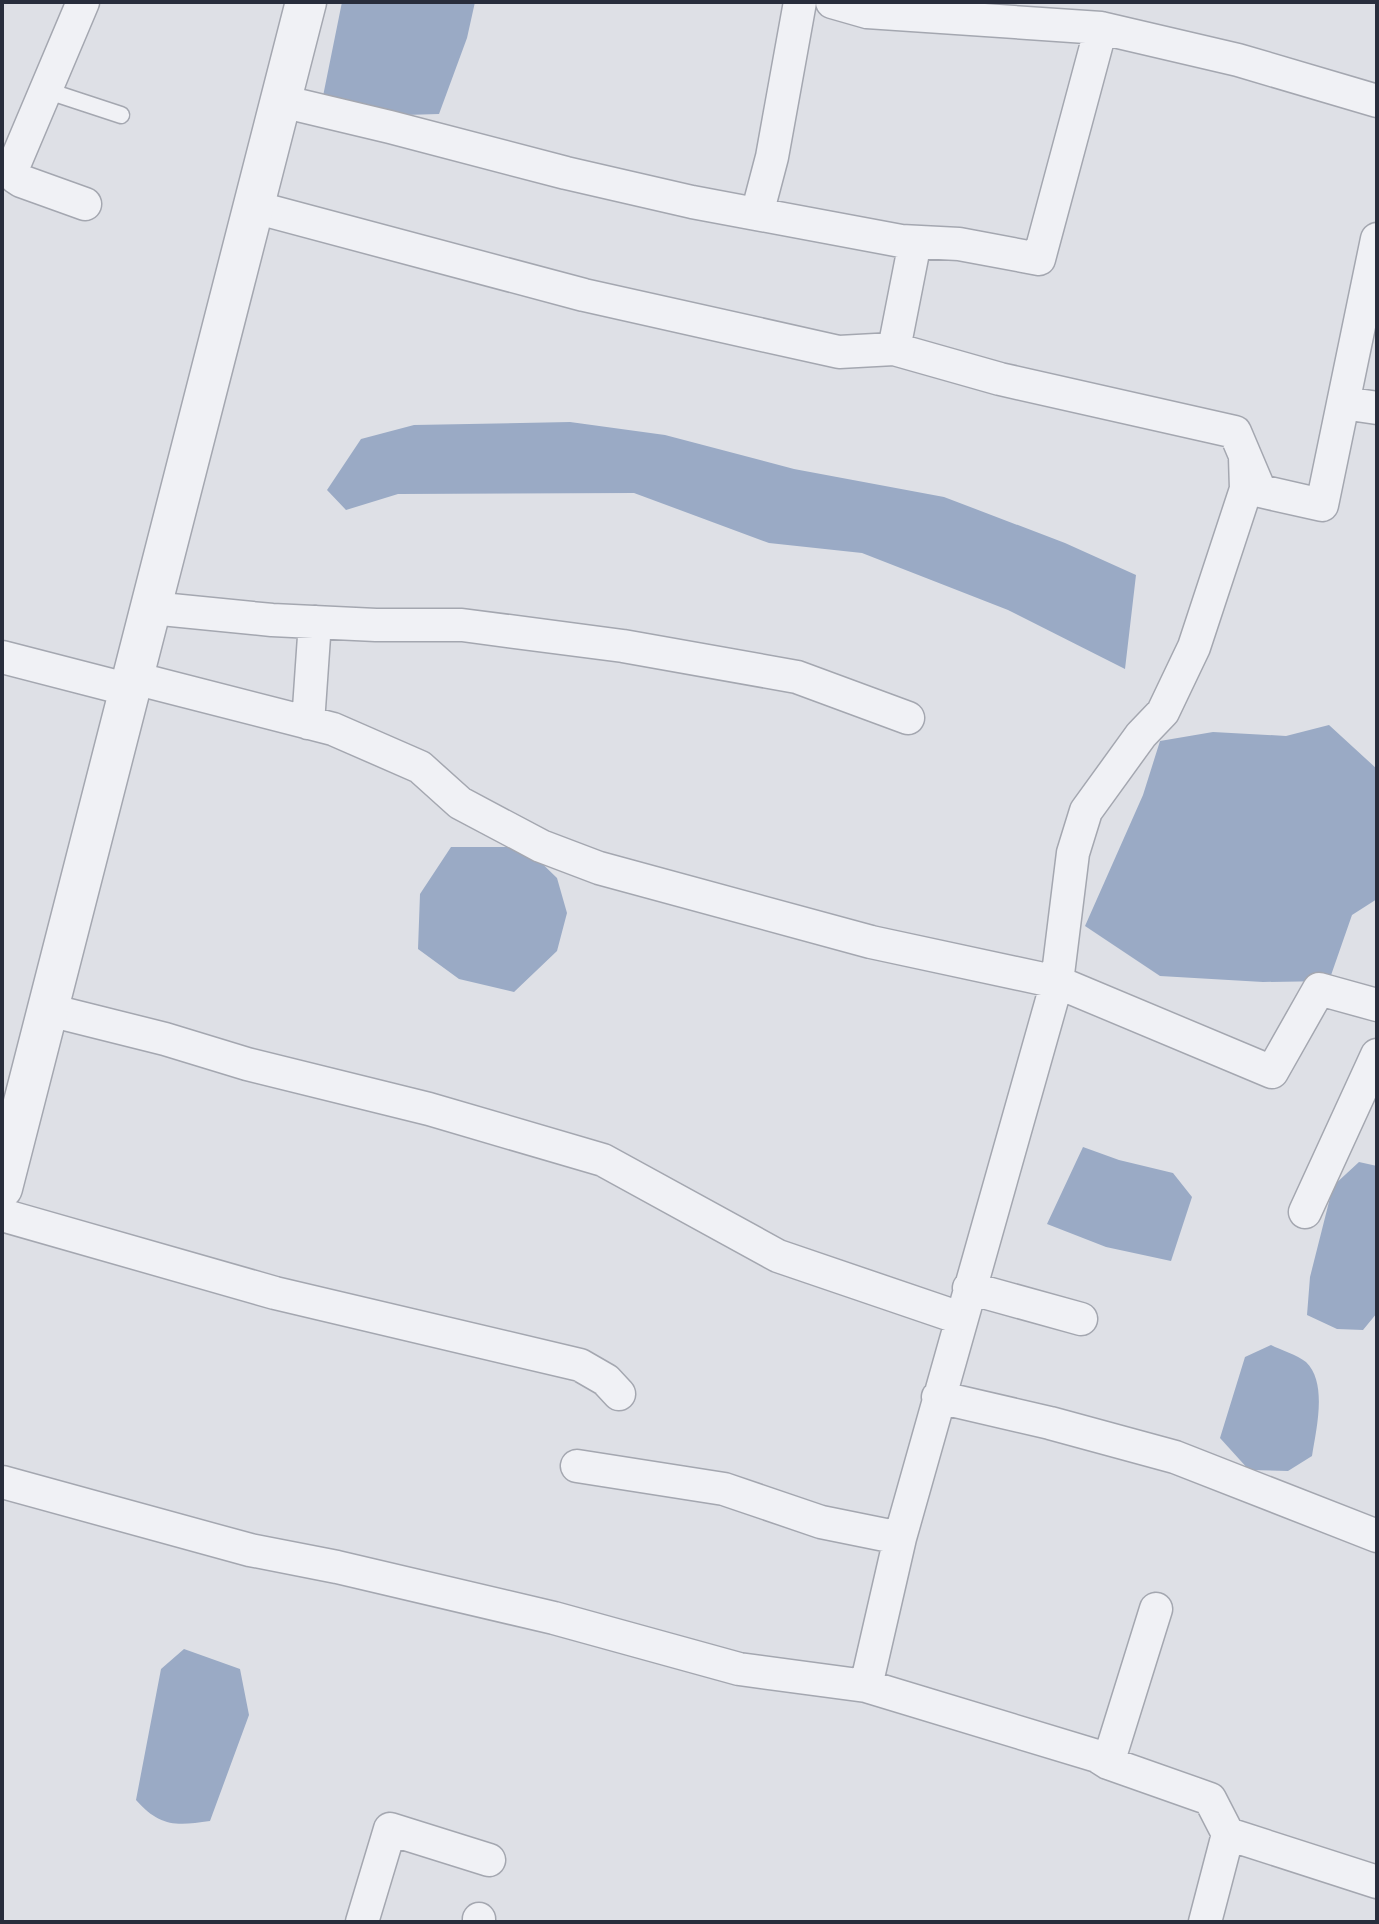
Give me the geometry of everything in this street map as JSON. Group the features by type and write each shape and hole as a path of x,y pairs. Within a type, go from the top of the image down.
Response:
{"street":[{"path":"83,2 12,170 21,181 85,204"},
{"path":"2,1188 306,2"},
{"path":"757,214 772,157 800,2"},
{"path":"832,2 867,12 1101,28 1238,60 1377,101"},
{"path":"281,101 566,173 757,214 915,242 959,244 1039,259 1101,28"},
{"path":"254,207 584,295 839,352 894,349 1000,379 1235,432 1260,491 1322,505 1377,239"},
{"path":"894,349 915,242"},
{"path":"1343,403 1377,408"},
{"path":"866,1686 900,1538 938,1397 1057,982 1073,853 1086,811 1141,735 1163,712 1194,647 1246,489 1245,457"},
{"path":"151,608 315,622 462,625 623,646 797,677 908,718"},
{"path":"308,723 315,622"},
{"path":"2,657 333,729 420,767 460,803 541,846 599,868 871,942 1057,982 1272,1072 1319,989 1377,1005"},
{"path":"49,1010 429,1109 603,1160 778,1256 965,1303 1081,1319"},
{"path":"1305,1212 1377,1055"},
{"path":"2,1215 275,1293 580,1365 606,1380 619,1394"},
{"path":"938,1397 1175,1457 1377,1536"},
{"path":"577,1466 724,1489 821,1522 900,1538"},
{"path":"2,1482 250,1550 337,1567 554,1618 739,1669 866,1686 1097,1756 1108,1763 1210,1799 1228,1834 1205,1922"},
{"path":"1108,1763 1156,1609"},
{"path":"362,1922 390,1829 489,1860"},
{"path":"1228,1834 1377,1882"}],"lane":[{"path":"45,90 121,115"}],"water":[{"path":"342,2 475,2 467,38 439,114 405,115 321,106"},
{"path":"570,422 665,435 794,469 944,497 1065,543 1136,575 1125,669 1008,610 862,553 769,543 634,493 398,494 346,510 327,490 361,439 414,425"},
{"path":"1329,725 1377,769 1377,899 1352,915 1329,981 1263,982 1160,976 1085,926 1143,795 1160,741 1213,732 1286,736"},
{"path":"451,847 525,847 557,878 567,913 557,951 514,992 459,979 418,949 420,894"},
{"path":"1083,1147 1119,1160 1173,1173 1192,1197 1171,1261 1106,1247 1047,1224"},
{"path":"1359,1162 1377,1166 1377,1313 1363,1330 1337,1329 1307,1315 1310,1277 1333,1186"},
{"path":"1271,1345 1306,1362 1313,1371 1319,1394 1312,1456 1288,1471 1249,1470 1220,1438 1245,1357"},
{"path":"184,1649 240,1669 249,1715 210,1821 178,1824 161,1820 136,1800 161,1669"}]}
